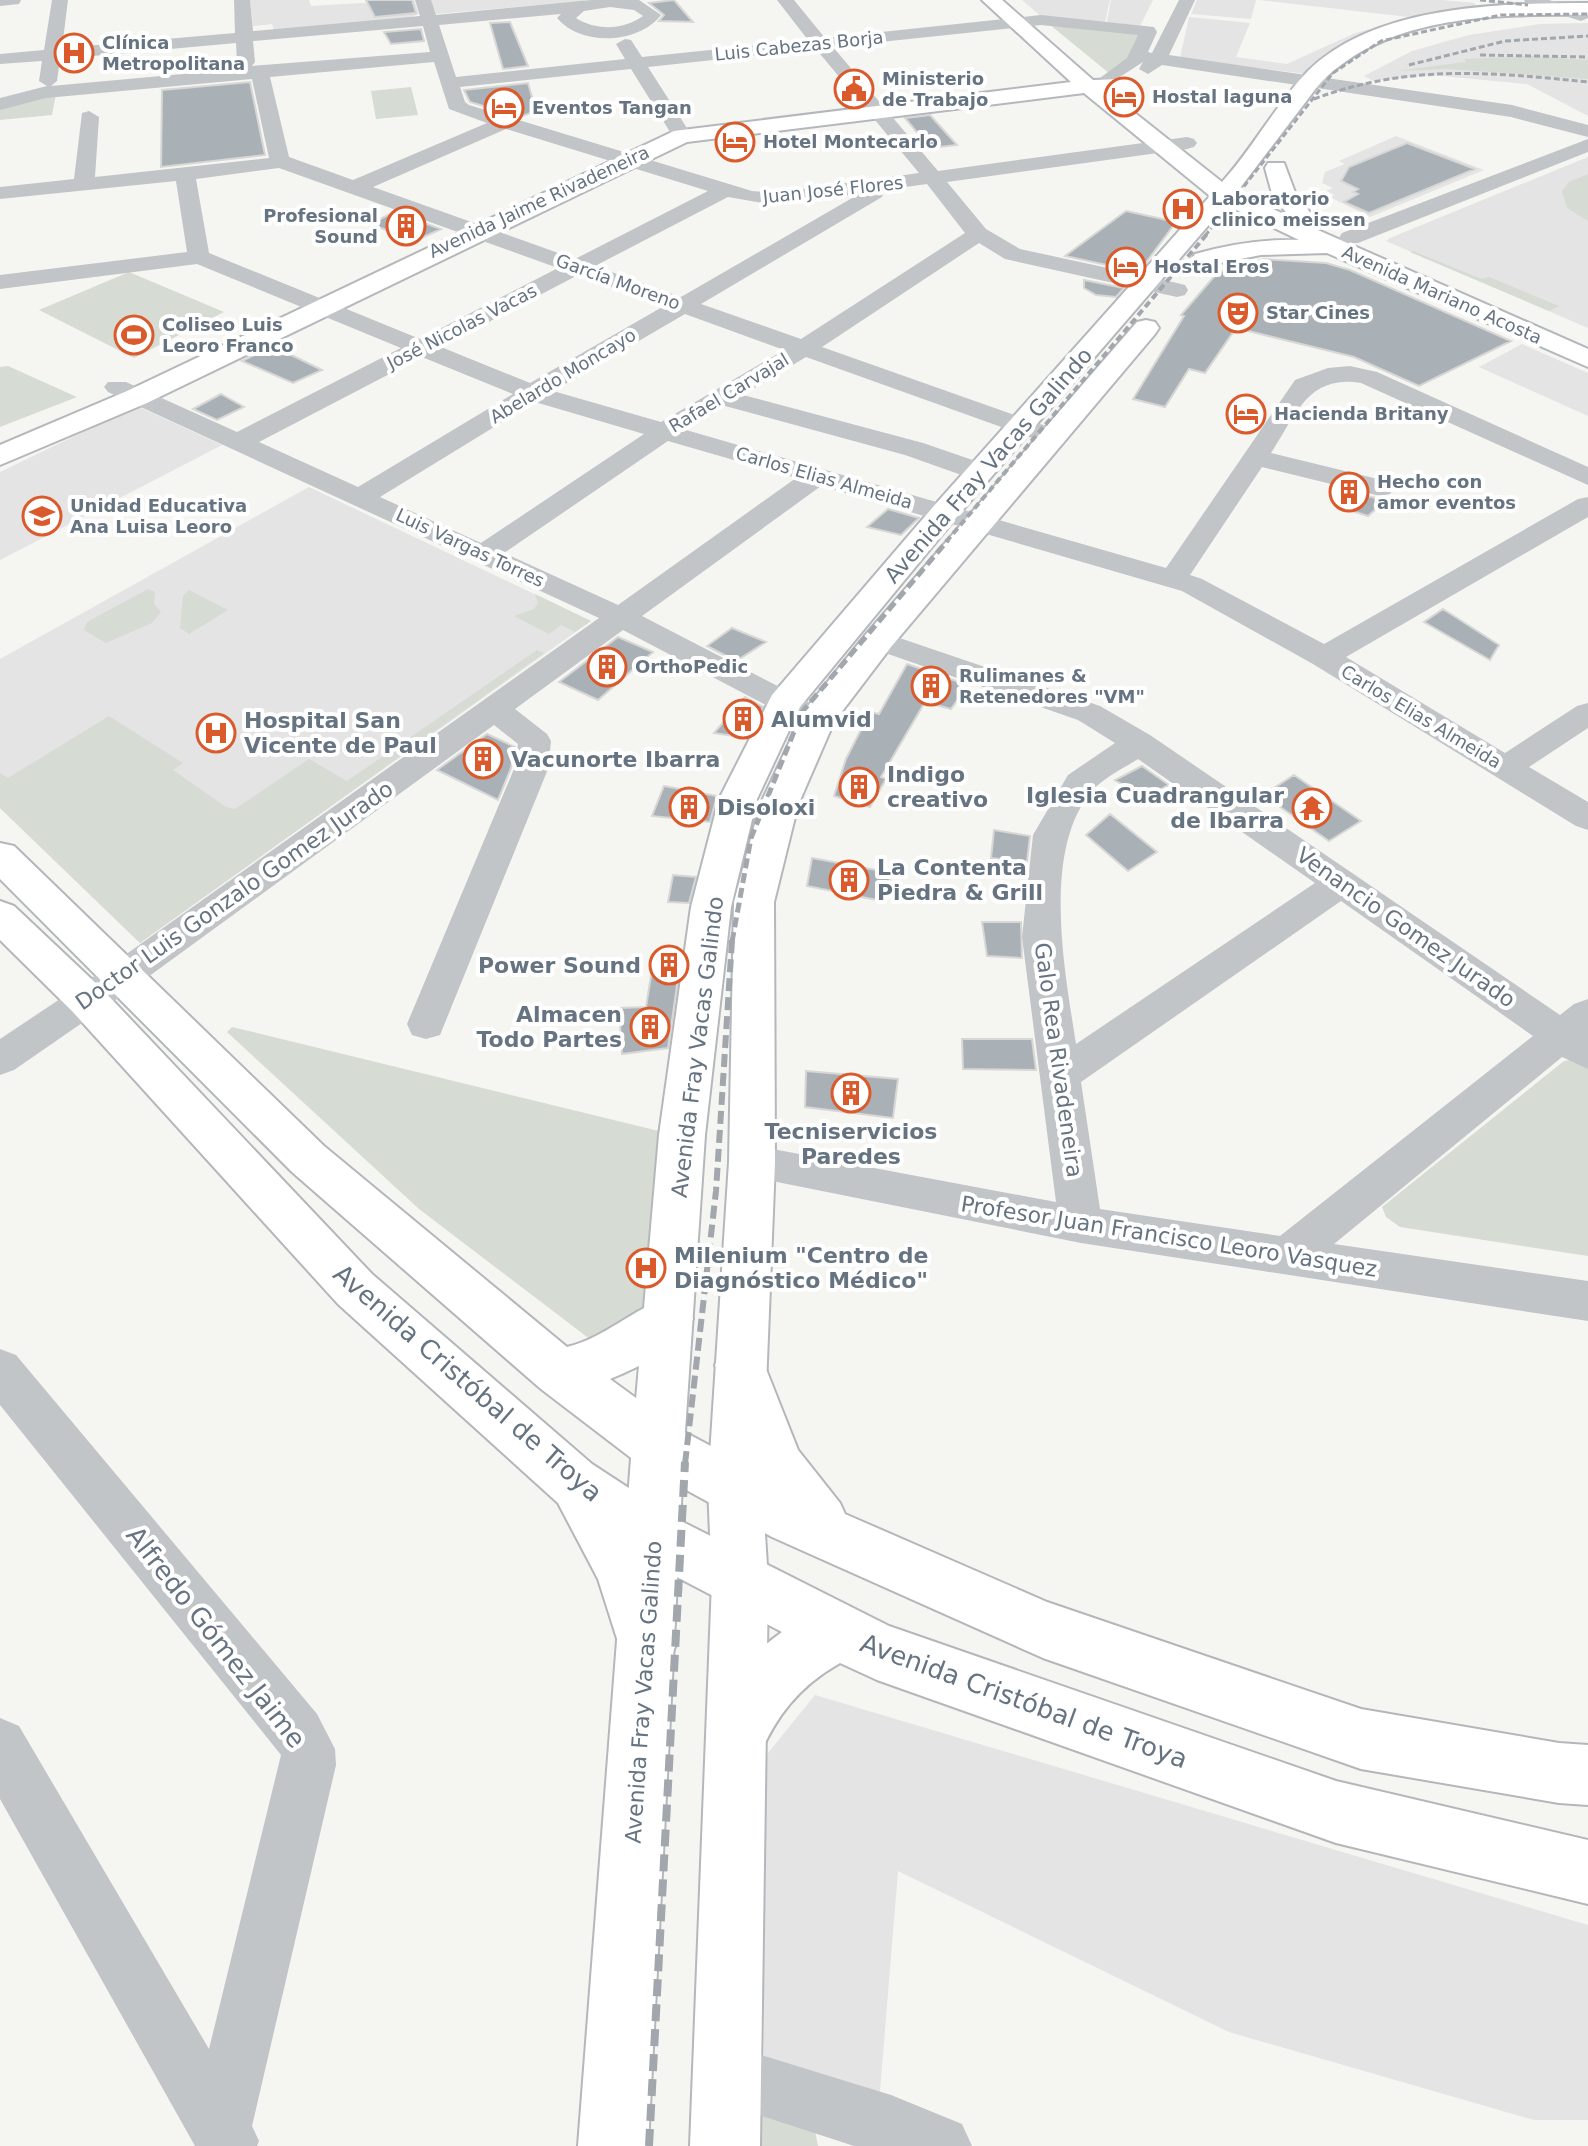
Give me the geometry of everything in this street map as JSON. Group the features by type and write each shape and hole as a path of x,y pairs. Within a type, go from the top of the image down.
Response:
{"main road":[{"name":"Avenida Mariano Acosta","path":"991,0 1018,23 1202,152 1239,194 1301,216 1349,246 1588,339"},
{"name":"Avenida Mariano Acosta","path":"1018,0 1097,76 1163,146 1239,194 1588,359"},
{"name":"Avenida Fray Vacas Galindo","path":"613,2146 658,1446 682,1135 711,907 738,799 800,711 962,518 1239,194 1268,173 1287,152 1324,82 1322,69 1347,50 1404,29 1464,15 1558,8 1586,14"},
{"name":"Avenida Fray Vacas Galindo","path":"1161,287 1204,259 1239,194 1242,167 1324,82 1394,42 1438,30 1499,20 1586,14"},
{"name":"Avenida Jaime Rivadeneira","path":"468,227 606,152 679,131 876,108 1097,76"},
{"name":"Avenida Jaime Rivadeneira","path":"0,456 311,301 468,227 630,158 679,131"},
{"path":"1202,152 1235,157 1263,146"},
{"path":"1287,152 1285,197 1301,216"},
{"path":"1204,259 1238,249 1265,246 1349,246"},
{"name":"Avenida Jaime Rivadeneira","path":"0,440 127,392"},
{"name":"Avenida Fray Vacas Galindo","path":"725,2146 740,1582 735,1486 752,1162 754,902 800,711 879,640 962,518 980,472 1038,432"},
{"name":"Avenida Cristóbal de Troya","path":"0,856 105,988 355,1289 573,1482 654,1536 877,1651 1336,1812 1588,1872"},
{"name":"Avenida Cristóbal de Troya","path":"0,916 105,988 559,1372 658,1446 791,1518 1043,1629 1361,1739 1559,1773 1588,1775"},
{"path":"559,1372 624,1350 668,1319"},
{"path":"740,1365 766,1446 788,1486 837,1538"},
{"path":"573,1482 606,1534 636,1599 646,1647"},
{"path":"736,1740 745,1715 779,1670 809,1646 840,1633"}],"street":[{"path":"0,1 13,0"},
{"path":"46,89 60,0"},
{"path":"0,193 280,161 251,72 244,37 242,0"},
{"name":"Juan José Flores","path":"423,0 459,107 750,197 774,199 933,180 1163,146 1202,152"},
{"path":"0,59 579,7 602,1 630,3 662,0"},
{"path":"785,0 978,234 1013,254 1161,287"},
{"path":"1097,76 1144,73 1158,59 1187,0"},
{"path":"1535,0 1558,8"},
{"path":"579,7 566,18 574,26 593,30 639,26 653,15 647,8 630,3"},
{"path":"1097,76 1118,74 1139,56 1159,10"},
{"name":"Luis Cabezas Borja","path":"450,83 1041,20 1148,31"},
{"path":"617,30 679,131"},
{"path":"2,99 46,89 442,56"},
{"path":"1139,56 1512,111 1588,131"},
{"path":"84,184 89,117"},
{"path":"353,188 505,122"},
{"path":"1349,246 1588,145"},
{"name":"García Moreno","path":"280,161 1038,432"},
{"path":"0,282 199,257 185,174"},
{"name":"Abelardo Moncayo","path":"362,496 532,393 890,185"},
{"name":"José Nicolas Vacas","path":"240,441 726,190"},
{"name":"Rafael Carvajal","path":"482,555 664,432 804,348 978,234"},
{"name":"Carlos Elias Almeida","path":"199,257 532,393 1173,579 1216,596 1324,657 1588,818"},
{"path":"1173,579 1304,385 1322,374 1343,371 1368,377 1588,477"},
{"name":"Luis Vargas Torres","path":"127,392 362,496 482,555 621,617 800,711"},
{"path":"723,398 914,449 980,472"},
{"path":"1256,457 1380,488"},
{"name":"Doctor Luis Gonzalo Gomez Jurado","path":"0,1059 105,988 817,476"},
{"path":"1324,657 1588,505"},
{"name":"Venancio Gomez Jurado","path":"879,640 1089,713 1138,743 1342,883 1579,1035"},
{"path":"426,1024 531,769 535,741 494,709"},
{"path":"1505,768 1588,713"},
{"name":"Galo Rea Rivadeneira","path":"1081,1225 1041,937 1050,835 1080,783 1138,743"},
{"path":"1059,1076 1342,883"},
{"path":"1287,1256 1579,1035"},
{"name":"Profesor Juan Francisco Leoro Vasquez","path":"752,1162 1081,1225 1588,1301"},
{"name":"Alfredo Gómez Jaime","path":"0,1370 308,1749 308,1765 225,2137"},
{"path":"0,1745 225,2137"},
{"path":"726,2075 891,2126 940,2146"}],"shaded area":[{"path":"250,0 309,0 311,6 414,0 419,14 274,30 272,24 253,26"},
{"path":"430,0 584,0 585,1 436,14"},
{"path":"1022,0 1110,0 1105,22 1042,17"},
{"path":"1111,0 1153,0 1140,26 1107,22"},
{"path":"1197,0 1256,0 1251,19 1191,14"},
{"path":"1259,0 1441,0 1475,3 1475,10 1429,19 1306,74 1180,58 1189,17 1250,23 1236,57 1287,64 1353,34 1409,17"},
{"path":"1588,23 1588,116 1527,84 1432,75 1373,81 1364,76 1412,51 1469,35 1540,24"},
{"path":"1049,24 1143,31 1130,59 1110,74"},
{"path":"1533,56 1588,60 1588,79 1447,69 1396,71 1466,62 1464,59"},
{"path":"411,87 418,115 376,119 371,91"},
{"path":"56,94 52,115 0,120 0,106"},
{"path":"1396,136 1484,170 1370,217 1330,197 1335,195 1326,191 1333,188 1322,183 1325,172 1345,164 1339,161"},
{"path":"1588,157 1588,328 1386,241 1390,238"},
{"path":"1588,174 1588,221 1567,208 1562,191 1569,182"},
{"path":"1410,252 1482,279 1489,277 1559,306 1549,311"},
{"name":"Coliseo Luis Leoro Franco","path":"129,272 224,312 134,358 39,310"},
{"path":"1522,344 1588,373 1588,416 1479,367"},
{"path":"8,366 77,397 0,427 0,367"},
{"name":"Unidad Educativa Ana Luisa Leoro","path":"137,406 222,445 0,560 0,472"},
{"name":"Hospital San Vicente de Paul","path":"309,487 591,621 140,943 0,808 0,659"},
{"path":"148,589 155,592 154,604 161,612 152,623 106,643 84,630 87,622"},
{"path":"189,590 228,610 189,634 180,628 183,596"},
{"path":"535,594 591,621 575,632 561,625 549,634 514,616 534,609 538,603"},
{"path":"537,650 544,653 140,943 0,808 0,773 8,778 109,716 183,763 173,770 226,807 235,809 309,759 347,781"},
{"path":"232,1027 663,1132 646,1313 591,1340 419,1209 227,1032"},
{"path":"1576,1059 1588,1062 1588,1256 1400,1227 1386,1217 1382,1207 1564,1061"},
{"path":"815,1695 1588,1925 1588,2120 1534,2120 1229,2032 898,1871 879,2103 764,2056 760,1763"},
{"path":"759,2100 814,2126 818,2146 746,2146"}],"building":[{"path":"366,0 412,0 416,13 375,17"},
{"path":"674,0 693,22 659,21 664,15 649,3"},
{"path":"510,22 528,66 503,69 490,23"},
{"path":"421,29 424,41 391,44 384,32"},
{"path":"250,82 265,155 161,167 162,90"},
{"path":"528,83 536,111 520,117 470,102 464,90"},
{"path":"930,115 957,145 930,148 905,118"},
{"path":"1407,143 1475,169 1369,213 1344,202 1358,194 1353,192 1358,189 1341,181 1349,167"},
{"path":"1126,211 1176,222 1139,272 1065,256"},
{"name":"Profesional Sound","path":"394,212 441,229 415,241 370,224"},
{"path":"1264,259 1326,263 1350,270 1511,341 1419,386 1354,357 1236,328 1205,373 1189,369 1165,407 1133,399 1184,316 1181,315 1218,272"},
{"path":"1084,280 1124,288 1116,297 1096,295 1084,288"},
{"path":"273,346 322,370 293,383 242,361"},
{"path":"221,394 244,407 217,420 193,409"},
{"name":"Hecho con amor eventos","path":"1338,489 1385,501 1368,516 1334,505"},
{"path":"888,509 919,518 901,535 867,527"},
{"path":"1443,609 1499,645 1490,660 1424,622"},
{"path":"732,628 766,642 736,661 707,646"},
{"name":"OrthoPedic","path":"618,637 653,652 598,700 559,682"},
{"path":"907,664 968,685 951,709 925,702 881,777 886,779 870,807 834,796 846,759 870,712 879,714"},
{"name":"Alumvid","path":"745,697 763,707 747,738 714,733"},
{"name":"Vacunorte Ibarra","path":"487,734 515,747 511,768 498,800 437,770"},
{"path":"1142,766 1169,785 1144,798 1115,780"},
{"name":"Iglesia Cuadrangular de Ibarra","path":"1294,775 1361,821 1329,841 1263,795"},
{"name":"Disoloxi","path":"664,786 717,796 710,822 652,816"},
{"path":"1110,814 1157,852 1128,871 1086,835"},
{"path":"994,830 1030,836 1027,862 991,858"},
{"name":"La Contenta Piedra & Grill","path":"812,858 892,873 882,901 807,886"},
{"path":"673,875 696,877 689,903 668,902"},
{"path":"982,922 1021,922 1022,958 987,956"},
{"path":"655,951 682,951 668,1048 622,1054 619,1008 646,1007"},
{"path":"962,1039 1032,1039 1036,1070 963,1069"},
{"name":"Tecniservicios Paredes","path":"806,1071 898,1079 893,1118 805,1107"}],"railway":[{"path":"1480,0 1528,5"},
{"path":"1205,236 1333,73 1381,41 1501,15 1588,14"},
{"path":"1409,65 1505,41 1588,36"},
{"path":"1480,55 1588,57"},
{"path":"1314,99 1383,80 1416,76 1483,74 1588,82"},
{"path":"946,542 1207,234"},
{"path":"732,942 751,838 802,712 948,540"},
{"path":"685,1464 716,1191 732,940"},
{"path":"649,2146 685,1462"}],"place":[{"name":"Clínica Metropolitana","path":"74,53"},
{"name":"Ministerio de Trabajo","path":"854,89"},
{"name":"Hostal laguna","path":"1124,97"},
{"name":"Eventos Tangan","path":"504,108"},
{"name":"Hotel Montecarlo","path":"735,142"},
{"name":"Laboratorio clinico meissen","path":"1183,209"},
{"name":"Profesional Sound","path":"406,226"},
{"name":"Hostal Eros","path":"1126,267"},
{"name":"Star Cines","path":"1238,313"},
{"name":"Coliseo Luis Leoro Franco","path":"134,335"},
{"name":"Hacienda Britany","path":"1246,414"},
{"name":"Hecho con amor eventos","path":"1349,492"},
{"name":"Unidad Educativa Ana Luisa Leoro","path":"42,516"},
{"name":"OrthoPedic","path":"607,667"},
{"name":"Rulimanes & Retenedores \"VM\"","path":"931,686"},
{"name":"Alumvid","path":"743,719"},
{"name":"Hospital San Vicente de Paul","path":"216,733"},
{"name":"Vacunorte Ibarra","path":"483,759"},
{"name":"Indigo creativo","path":"859,787"},
{"name":"Disoloxi","path":"689,807"},
{"name":"Iglesia Cuadrangular de Ibarra","path":"1312,808"},
{"name":"La Contenta Piedra & Grill","path":"849,880"},
{"name":"Power Sound","path":"669,965"},
{"name":"Almacen Todo Partes","path":"650,1027"},
{"name":"Tecniservicios Paredes","path":"851,1093"},
{"name":"Milenium \"Centro de Diagnóstico Médico\"","path":"646,1268"}]}
